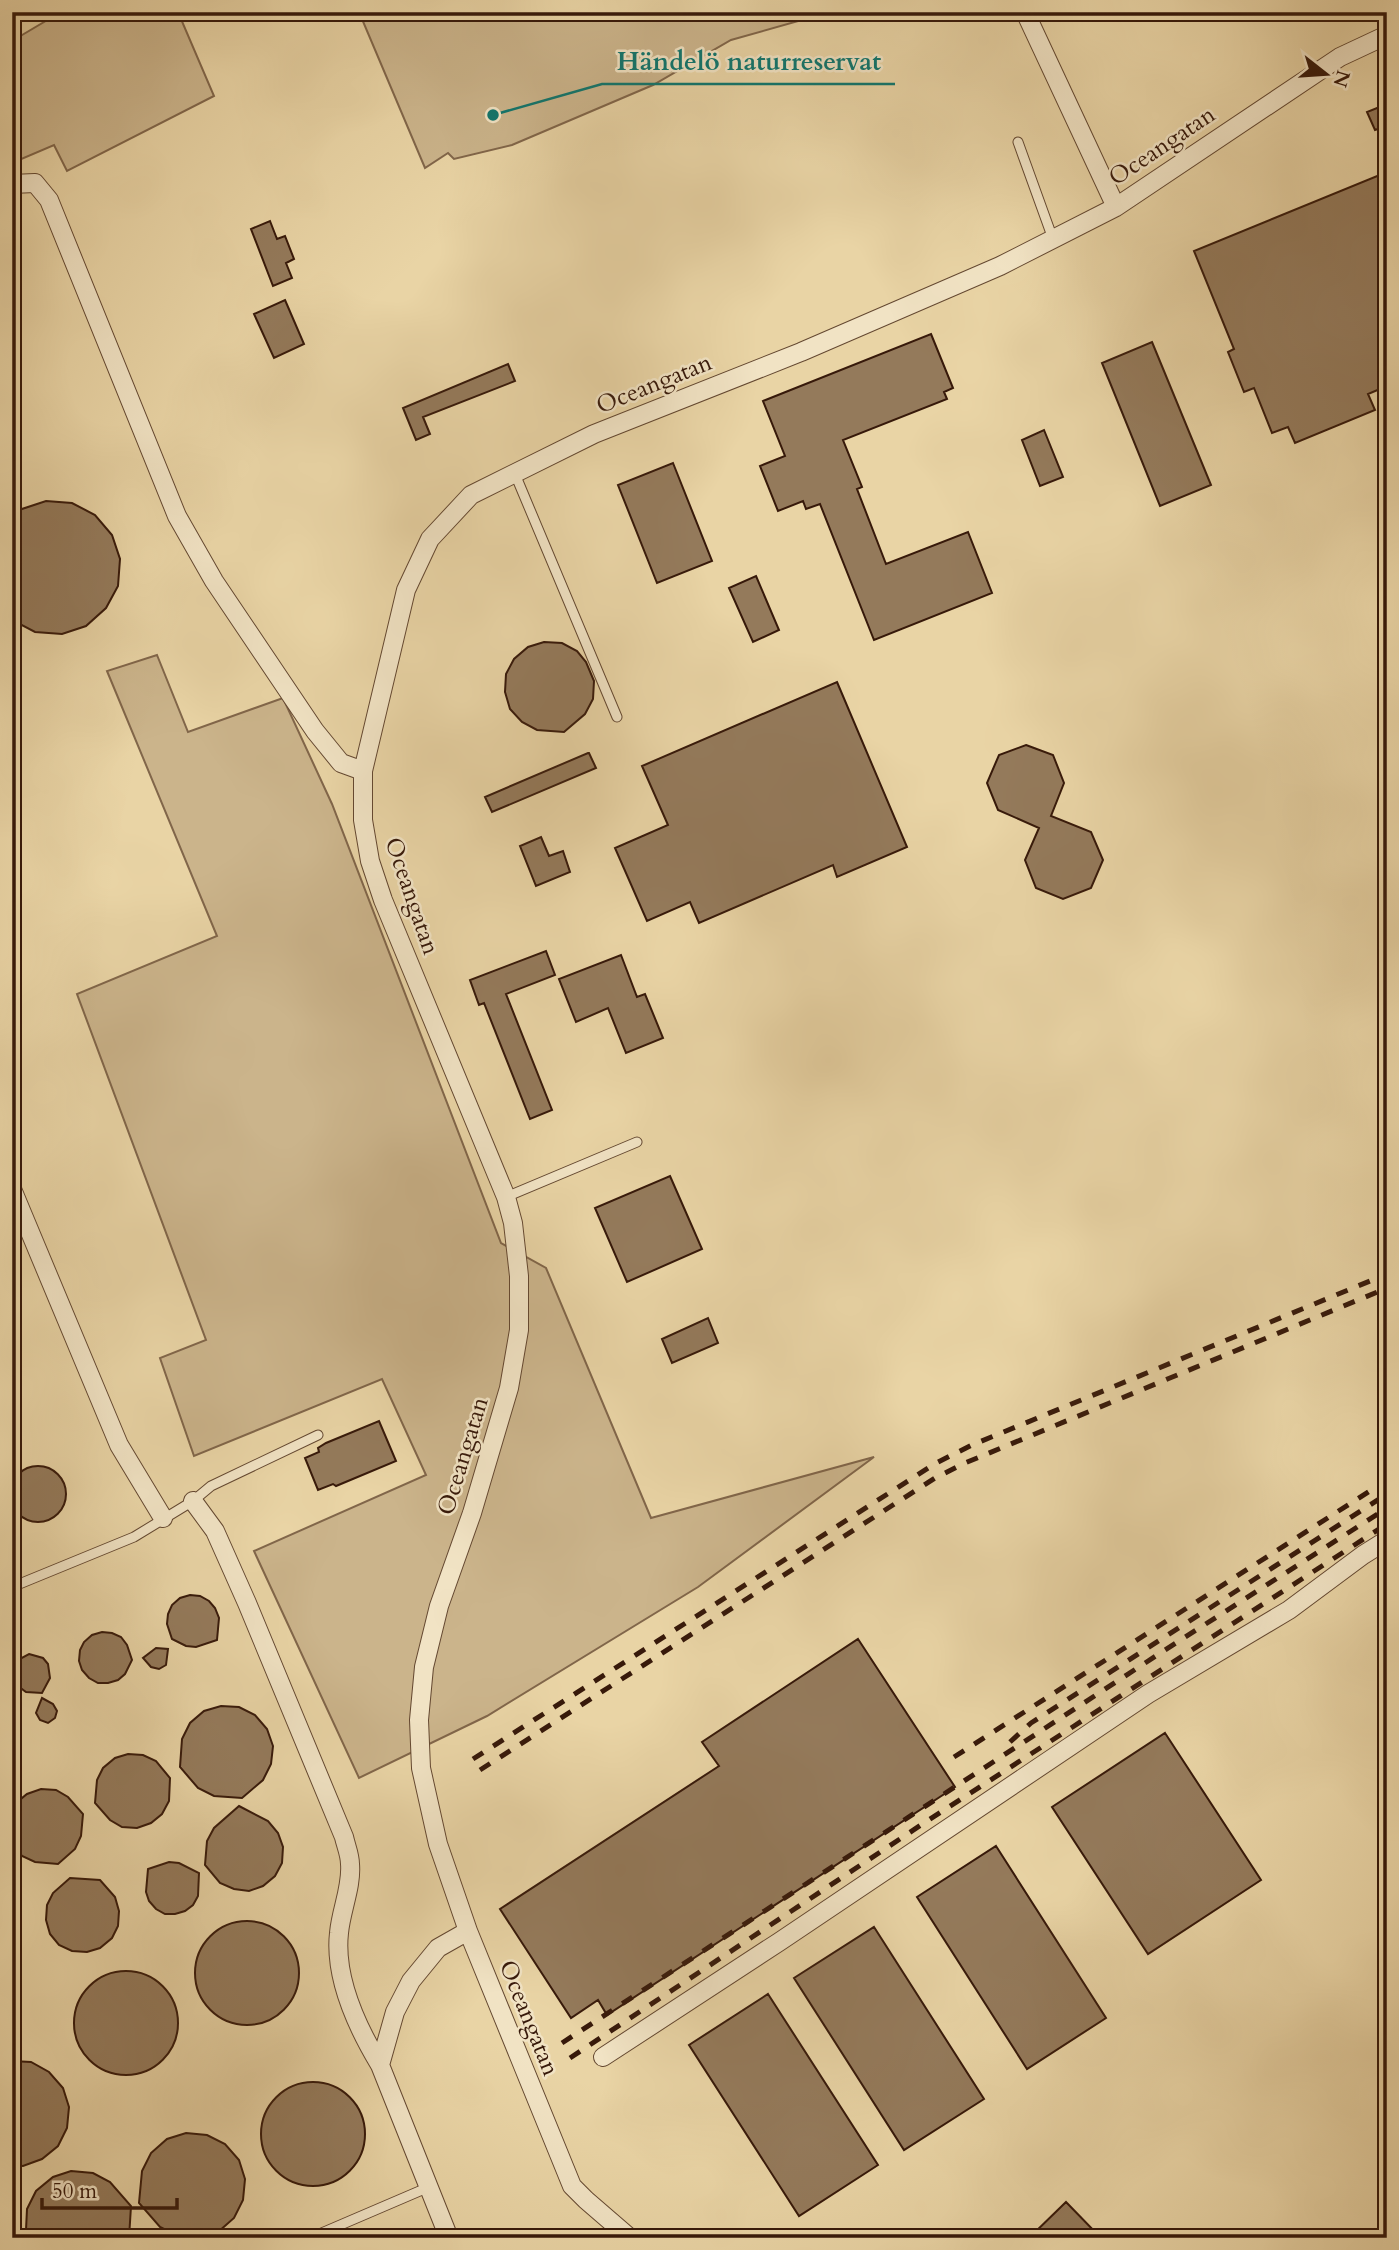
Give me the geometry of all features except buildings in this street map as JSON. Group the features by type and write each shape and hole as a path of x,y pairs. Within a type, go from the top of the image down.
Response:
{"street":[{"path":"1025,12 1116,207"},
{"name":"Oceangatan","path":"630,2238 572,2186 468,1931 438,1844 421,1768 419,1720 424,1667 439,1606 472,1513 509,1388 519,1330 519,1276 513,1223 506,1197 383,900 370,861 363,820 363,771 407,590 430,539 471,495 594,434 801,352 1000,266 1116,207 1340,57 1387,35"},
{"path":"12,184 34,183 49,200 177,516 214,581 315,731 341,763 363,771"},
{"path":"12,1189 119,1445 163,1518"},
{"path":"193,1501 215,1531 344,1837 350,1863 348,1890 339,1933 340,1968 360,2033 380,2065 449,2238"},
{"path":"603,2057 1148,1694 1289,1610 1387,1540"},
{"path":"380,2065 395,2012 411,1981 438,1948 468,1931"}],"lane":[{"path":"1018,142 1053,239"},
{"path":"515,474 617,717"},
{"path":"506,1197 637,1142"},
{"path":"12,1587 134,1537 193,1501 211,1486 318,1435"},
{"path":"310,2238 429,2187"}],"shaded area":[{"path":"61,12 178,12 214,96 67,171 54,145 12,163 12,41"},
{"path":"359,12 830,12 731,40 653,85 512,145 454,159 448,153 425,168"},
{"path":"157,655 188,732 283,698 332,804 501,1243 546,1268 651,1518 874,1457 698,1587 487,1716 359,1778 254,1551 426,1475 382,1379 194,1456 160,1358 206,1340 77,994 217,936 107,671"}],"railway":[{"path":"473,1759 936,1463 972,1445 1387,1274"},
{"path":"480,1770 935,1478 965,1463 1387,1288"},
{"path":"954,1757 1387,1480"},
{"path":"1010,1742 1031,1723 1387,1494"},
{"path":"562,2043 1387,1508"},
{"path":"570,2058 927,1821 1387,1524"}],"place":[{"name":"Händelö naturreservat","path":"493,115"}]}
